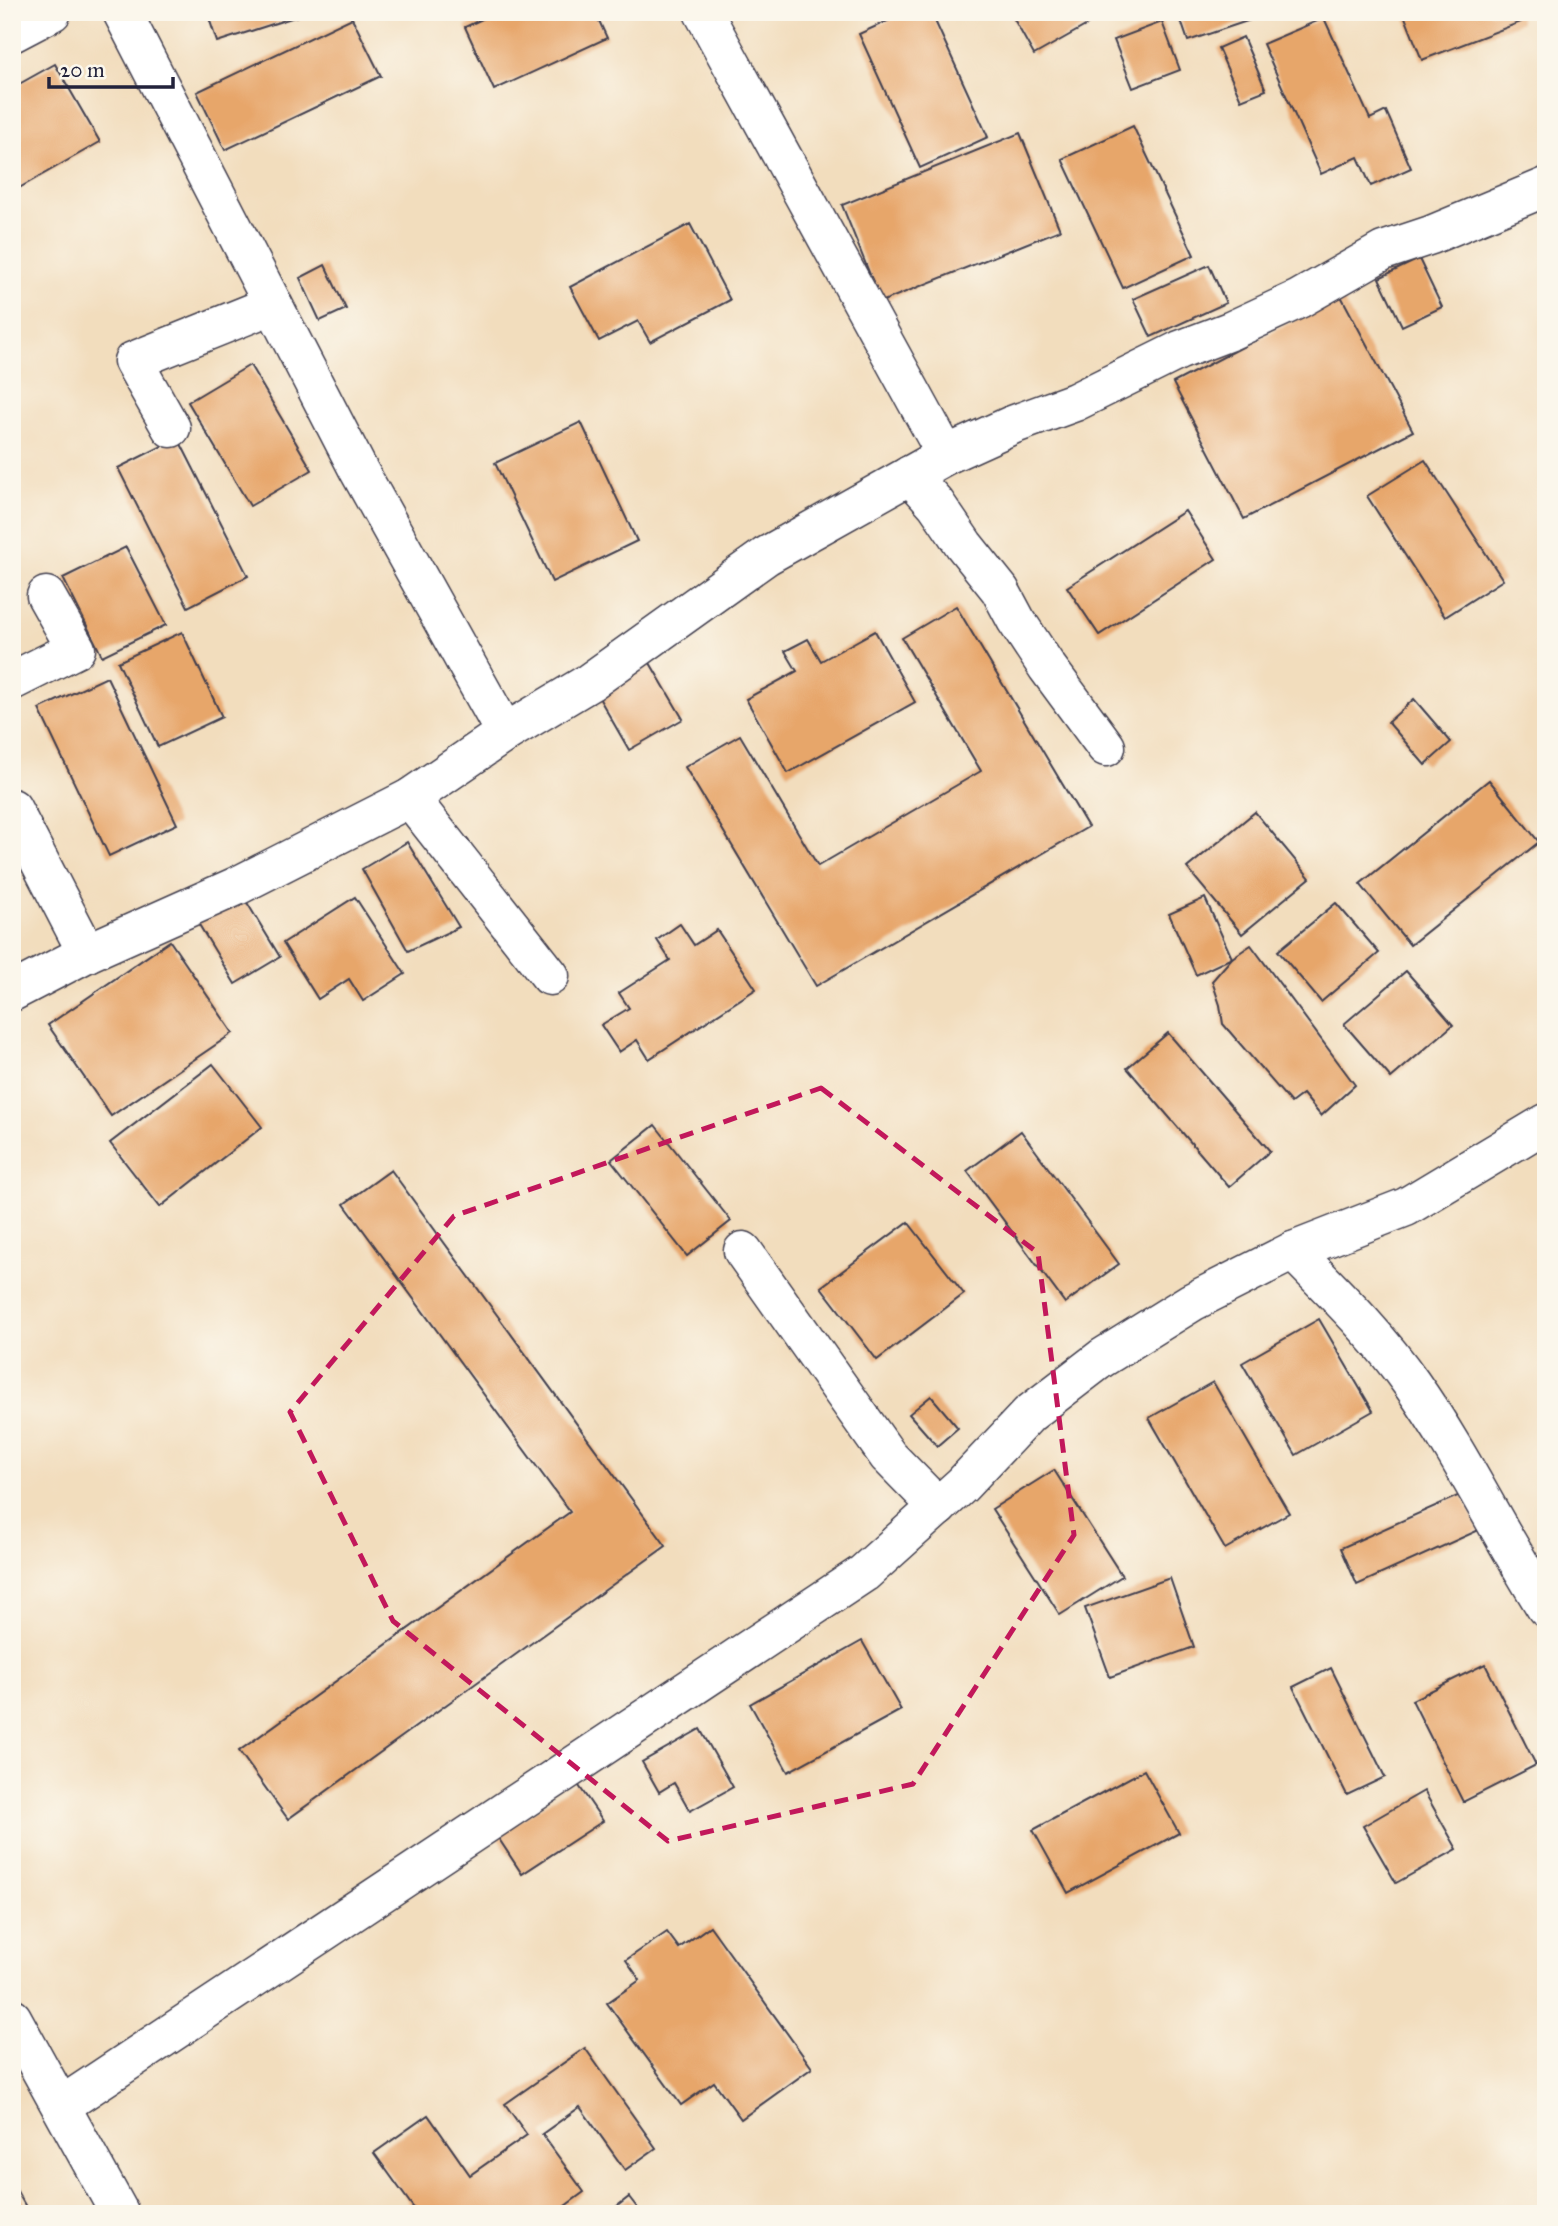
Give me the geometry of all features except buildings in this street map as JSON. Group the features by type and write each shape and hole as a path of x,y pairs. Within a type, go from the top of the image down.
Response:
{"street":[{"path":"12,33 52,12"},
{"path":"122,12 358,470 505,733"},
{"path":"702,12 946,455"},
{"path":"12,992 87,953 237,886 410,798 505,733 590,682 766,556 946,455 1012,425 1075,402 1180,350 1230,331 1299,299 1383,251 1431,235 1546,187"},
{"path":"171,428 133,361 272,304"},
{"path":"910,475 936,504 1000,590 1047,667 1106,747"},
{"path":"12,681 76,649 46,596"},
{"path":"410,798 550,976"},
{"path":"12,808 87,953"},
{"path":"61,2106 864,1573 962,1485 1029,1414 1102,1358 1192,1302 1293,1251 1406,1207 1546,1123"},
{"path":"743,1251 888,1456 938,1507"},
{"path":"1293,1251 1368,1328 1410,1381 1462,1459 1546,1608"},
{"path":"12,2018 120,2214"}],"highlighted area":[{"path":"821,1088 1038,1253 1074,1535 913,1784 668,1841 393,1621 290,1412 454,1216"}]}
